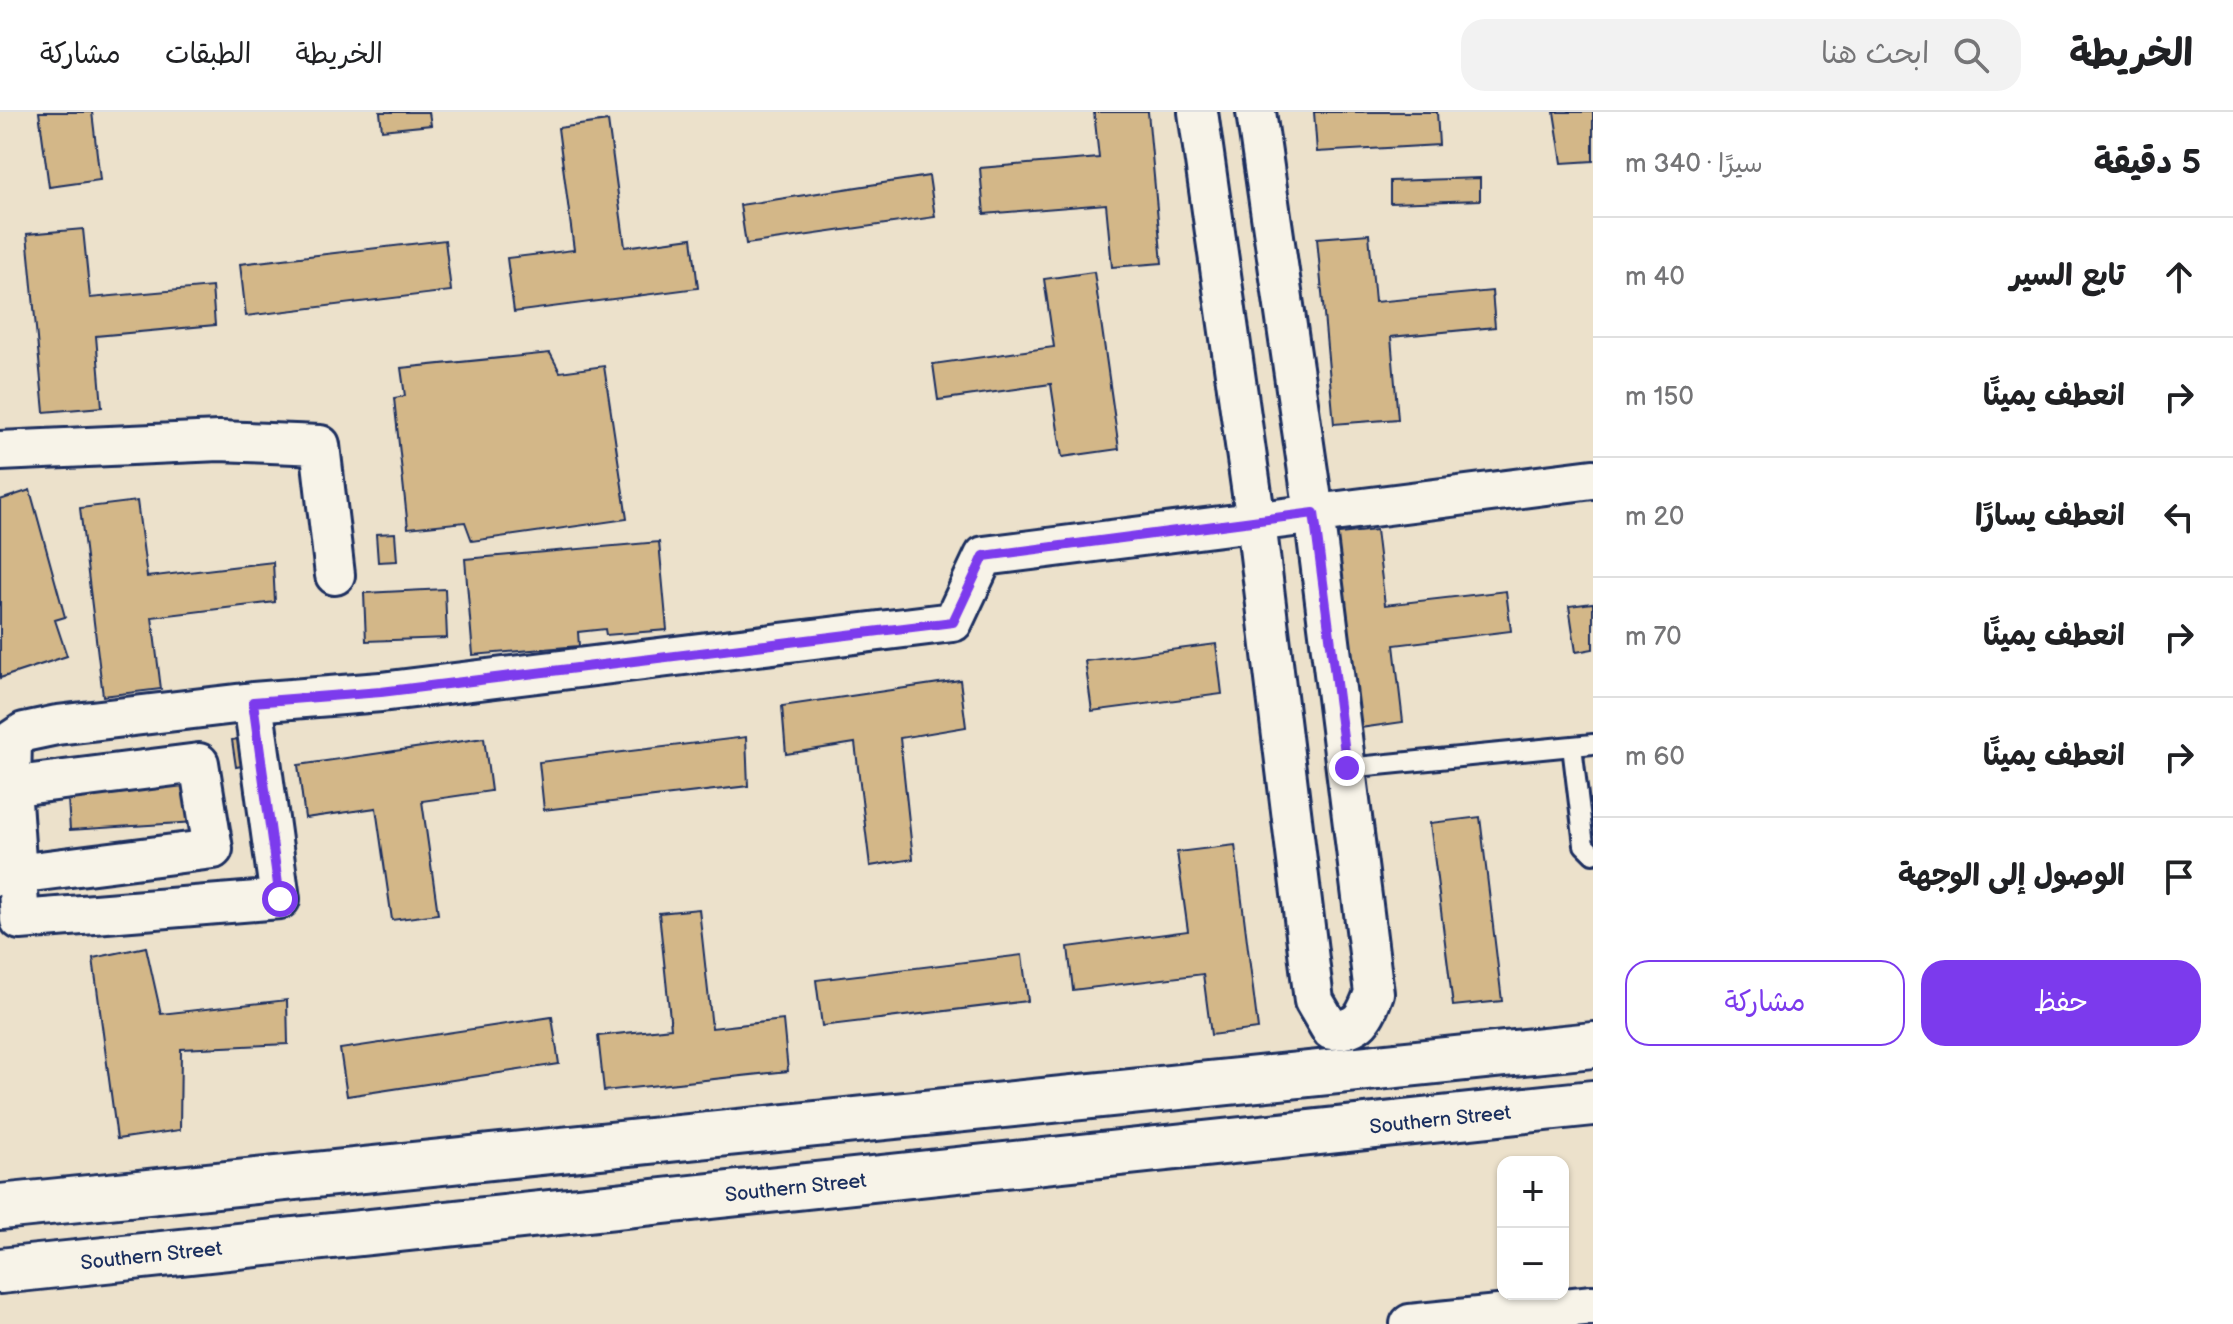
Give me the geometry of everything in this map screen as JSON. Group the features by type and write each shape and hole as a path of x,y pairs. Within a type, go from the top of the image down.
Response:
{"main road":[{"path":"0,1207 1593,1045"},
{"name":"Southern Street","path":"0,1271 1593,1103"}],"street":[{"path":"1198,112 1256,522 1314,1001 1331,1030 1346,1030 1364,1018 1374,993 1314,513 1256,112"},
{"path":"0,451 219,441 320,445 335,575"},
{"path":"253,702 280,899 20,920 8,875 6,787 12,740 24,732 57,725 253,702 381,692 953,622 984,556 1593,479"},
{"path":"6,787 199,763 213,849 8,875"},
{"path":"1410,1324 1593,1305"}],"lane":[{"path":"1347,768 1593,744"},
{"path":"1572,746 1584,845 1593,854"}],"building":[{"path":"39,112 92,112 100,180 49,187"},
{"path":"380,112 429,112 431,125 382,130"},
{"path":"1094,112 1148,112 1162,263 1112,267 1106,204 984,214 980,168 1099,158"},
{"path":"1314,112 1437,112 1439,145 1317,152"},
{"path":"1554,112 1593,112 1593,161 1562,163"},
{"path":"608,121 625,247 692,238 698,288 514,312 507,258 574,250 558,128"},
{"path":"929,176 935,217 746,244 740,205"},
{"path":"1480,178 1480,200 1390,203 1390,181"},
{"path":"83,229 90,298 212,287 215,325 96,336 102,407 44,412 27,234"},
{"path":"1369,234 1375,302 1492,291 1495,327 1391,337 1398,419 1334,424 1317,238"},
{"path":"445,240 451,291 246,316 240,264"},
{"path":"1094,272 1119,449 1062,457 1051,384 938,400 933,364 1054,347 1044,279"},
{"path":"550,353 560,372 604,366 627,519 472,541 465,522 408,528 394,398 405,396 401,368"},
{"path":"30,490 65,617 55,620 67,656 0,678 0,500"},
{"path":"137,501 147,577 273,562 275,602 152,617 161,689 103,696 80,508"},
{"path":"1376,530 1385,605 1506,591 1511,631 1394,645 1403,722 1353,729 1330,535"},
{"path":"395,533 397,561 378,562 376,534"},
{"path":"659,542 667,630 606,635 605,629 578,632 579,646 473,655 465,559"},
{"path":"445,589 447,638 366,641 364,593"},
{"path":"1593,603 1593,649 1576,652 1569,606"},
{"path":"1216,644 1222,694 1092,711 1085,661"},
{"path":"960,680 966,727 900,738 913,859 870,866 855,743 786,754 782,706"},
{"path":"254,736 259,763 236,767 232,740"},
{"path":"746,737 748,786 544,810 539,762"},
{"path":"484,738 491,791 422,801 438,914 392,920 376,808 305,818 298,765"},
{"path":"193,776 196,822 70,830 67,783"},
{"path":"1480,817 1502,1001 1453,1006 1430,823"},
{"path":"1235,845 1258,1029 1211,1035 1203,974 1073,990 1068,947 1188,931 1177,852"},
{"path":"699,909 712,1028 783,1020 788,1071 604,1091 598,1036 671,1028 659,913"},
{"path":"146,947 161,1014 287,1000 288,1044 181,1049 180,1130 117,1139 93,958"},
{"path":"1022,955 1028,1001 822,1026 816,980"},
{"path":"552,1017 559,1064 347,1096 340,1049"}],"route":[{"path":"280,899 253,702 381,692 953,622 984,556 1314,513 1347,768"}]}
